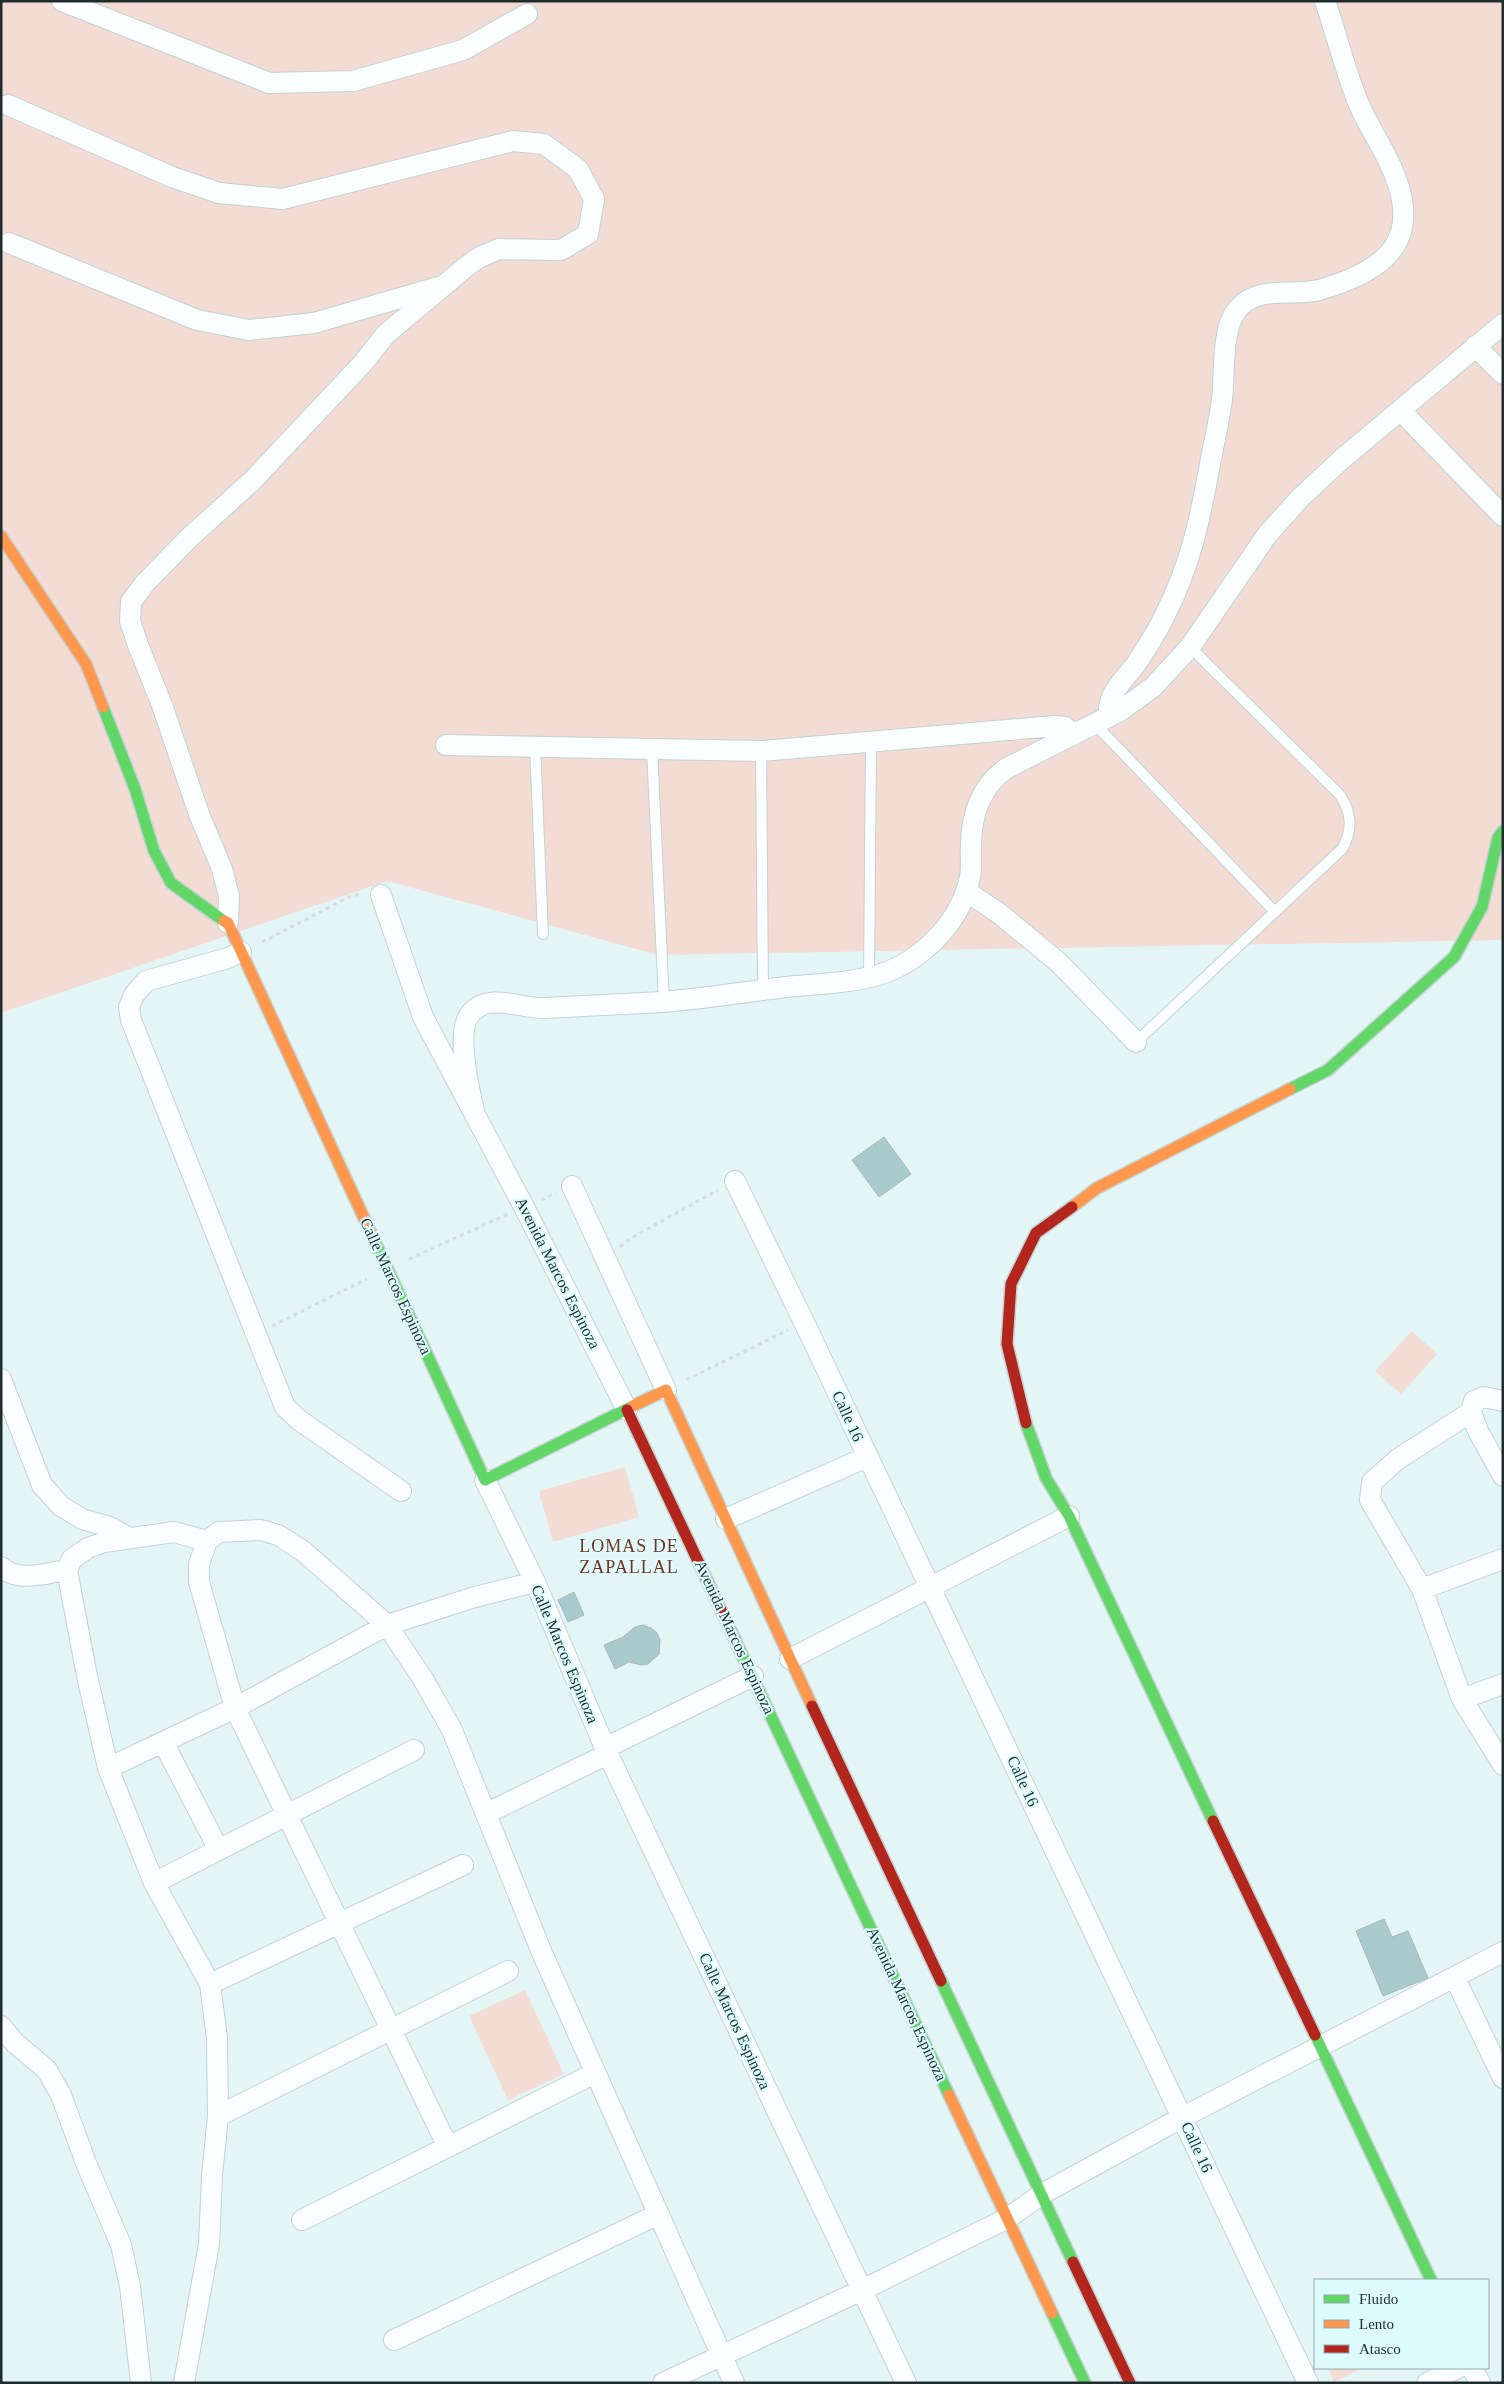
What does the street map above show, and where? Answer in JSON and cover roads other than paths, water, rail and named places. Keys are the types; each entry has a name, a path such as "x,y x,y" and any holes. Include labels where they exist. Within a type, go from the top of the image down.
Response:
{"street":[{"path":"62,1 269,83 353,81 463,50 527,14"},
{"path":"1102,721 1114,692 1150,642 1168,610 1188,562 1197,534 1222,400 1230,320 1238,308 1253,298 1270,292 1317,290 1370,270 1390,252 1404,223 1403,206 1394,174 1356,98 1325,1"},
{"path":"8,105 172,176 219,193 283,199 513,141 544,144 578,170 594,199 588,234 561,250 499,249 480,257 386,334 363,363 252,481 189,538 145,583 131,602 130,621 135,637 162,705 199,814 222,869 229,896 228,923"},
{"path":"9,243 197,320 249,330 314,323 445,285"},
{"path":"474,1111 467,1073 464,1031 469,1014 478,1006 492,1001 530,1008 664,1002 868,977 894,968 926,948 951,920 966,891 970,876 970,845 976,811 984,790 990,781 1006,768 1102,721 1153,687 1190,647 1267,535 1283,517 1334,465 1503,324"},
{"path":"1475,346 1503,374"},
{"path":"1400,410 1503,516"},
{"path":"1,536 86,664 135,789 154,851 171,883 228,923"},
{"path":"446,744 761,751 1055,726 1065,727 1074,735"},
{"path":"1431,2279 1069,1516 1046,1478 1024,1417 1007,1344 1011,1284 1036,1233 1097,1188 1328,1070 1454,957 1482,907 1498,838 1503,830"},
{"path":"966,891 1000,914 1058,962 1136,1042"},
{"name":"Avenida Marcos Espinoza","path":"381,895 423,1017 524,1207 627,1410 1084,2383"},
{"name":"Calle Marcos Espinoza","path":"228,923 485,1480 535,1582 607,1751 906,2383"},
{"path":"242,952 228,958 146,981 134,995 129,1006 131,1020 285,1407 299,1420 401,1491"},
{"name":"Calle 16","path":"734,1181 804,1322 1308,2383"},
{"path":"572,1186 790,1659 1130,2383"},
{"path":"1,1378 42,1485 61,1506 82,1518 110,1527 129,1538"},
{"path":"485,1480 666,1390"},
{"path":"1503,1401 1484,1396 1474,1401 1471,1412 1478,1431 1503,1476"},
{"path":"1471,1412 1398,1459 1372,1482 1370,1500 1422,1589 1462,1699 1503,1765"},
{"path":"726,1519 867,1457"},
{"path":"790,1659 1069,1516"},
{"path":"448,2147 235,1708 199,1582 198,1564 207,1541 219,1532 261,1530 278,1535 302,1551 387,1625 423,1679 452,1730 487,1813 542,1954 734,2383"},
{"path":"184,2383 209,2244 212,2176 218,2116 217,2038 210,1984 154,1884 108,1768 87,1676 67,1570 72,1559 88,1548 129,1538 174,1532 207,1541"},
{"path":"1422,1589 1503,1558"},
{"path":"1,1566 7,1572 24,1577 67,1570"},
{"path":"108,1768 235,1708 387,1625 475,1597 535,1582"},
{"path":"487,1813 753,1676"},
{"path":"1462,1699 1503,1684"},
{"path":"163,1742 218,1850"},
{"path":"154,1884 414,1750"},
{"path":"210,1984 463,1865"},
{"path":"663,2383 722,2357 1008,2218 1042,2194 1183,2117 1503,1952"},
{"path":"218,2116 508,1971"},
{"path":"1454,1978 1503,2078"},
{"path":"1,2026 16,2043 47,2070 61,2095 86,2163 121,2245 130,2286 141,2383"},
{"path":"302,2220 595,2073"},
{"path":"394,2340 659,2214"},
{"path":"1427,2383 1456,2369"},
{"path":"1473,2369 1480,2383"}],"lane":[{"path":"1136,1042 1342,849 1349,834 1350,814 1340,795 1190,647"},
{"path":"1102,721 1276,912"},
{"path":"868,977 871,742"},
{"path":"535,746 543,934"},
{"path":"652,749 664,1002"},
{"path":"761,751 763,990"}],"district":[{"name":"LOMAS DE ZAPALLAL","path":"629,1556"}]}
